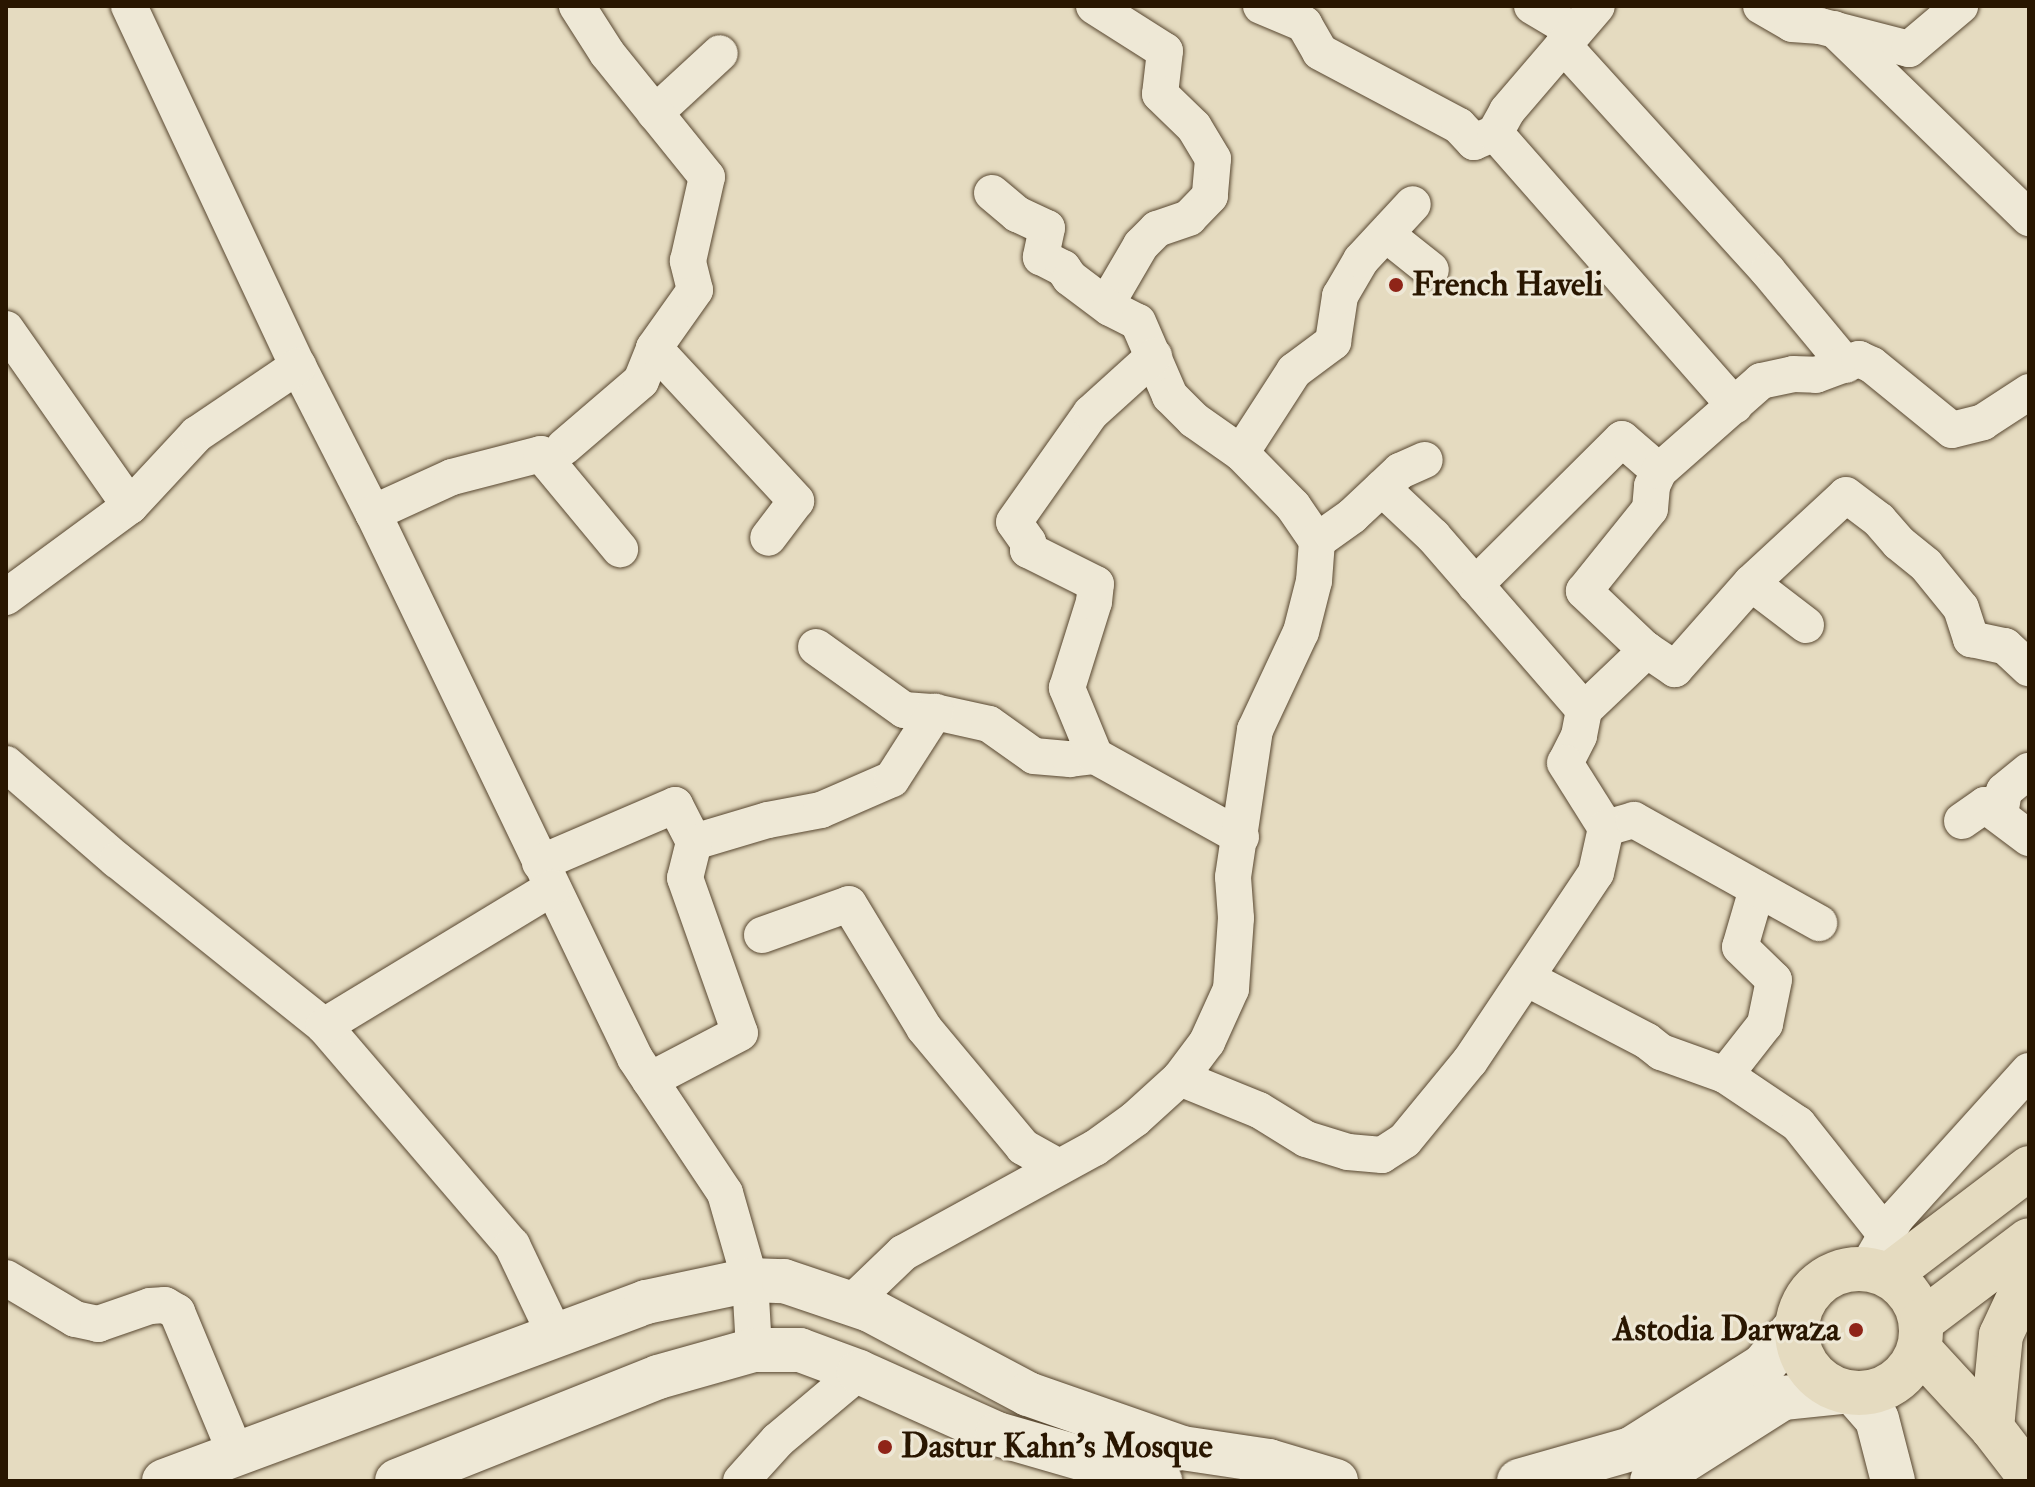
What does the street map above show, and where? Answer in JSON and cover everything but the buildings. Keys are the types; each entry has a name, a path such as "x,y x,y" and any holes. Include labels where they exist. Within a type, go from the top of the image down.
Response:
{"main road":[{"path":"1519,1481 1631,1449 1763,1366 1796,1327 1809,1293 1825,1278 1881,1259 2029,1168"},
{"path":"1652,1481 1783,1398 1888,1387 1906,1374 1921,1336 2029,1240"},
{"path":"1881,1259 1912,1296 1921,1336 2029,1476"},
{"path":"1992,1428 2001,1335 2029,1275"},
{"path":"164,1481 646,1302 750,1280 784,1281 870,1310 1028,1394 1182,1448 1269,1461 1336,1481"},
{"path":"1796,1327 1800,1352 1810,1371 1821,1382 1848,1393 1877,1419 1893,1481"},
{"path":"397,1481 658,1377 754,1350 800,1350 859,1372 997,1434 1160,1481"}],"street":[{"path":"129,6 298,366 373,513 635,1058 725,1193 750,1280 754,1350"},
{"path":"564,447 641,381 654,348 695,290 688,261 707,177 607,53 577,6"},
{"path":"1094,6 1165,51 1160,94 1194,127 1213,159 1210,196 1189,218 1157,229 1141,245 1106,305"},
{"path":"1261,6 1310,15 1320,52 1459,126 1474,142 1495,133 1507,111 1578,28"},
{"path":"1532,6 1578,28 1768,271 1846,365"},
{"path":"1761,6 1792,24 1834,29 1909,49 1960,6"},
{"path":"1834,29 2029,218"},
{"path":"655,113 720,53"},
{"path":"1495,133 1735,406"},
{"path":"850,1304 903,1253 1059,1167 1135,1119 1180,1078 1207,1042 1231,989 1236,918 1233,877 1255,730 1301,632 1314,581 1317,541 1293,506 1241,453 1194,420 1170,396 1138,322 1106,305 1063,268 1041,257 1047,228 1017,214 992,193"},
{"path":"1241,453 1294,371 1333,342 1340,296 1361,260 1413,204"},
{"path":"1387,235 1431,270"},
{"path":"6,329 130,506"},
{"path":"654,348 796,501 768,538"},
{"path":"1095,756 1067,688 1094,602 1096,584 1028,550 1028,542 1014,522 1091,413 1154,356"},
{"path":"2029,392 1983,422 1952,430 1872,365 1859,359 1816,375 1793,374 1761,381 1659,471 1652,486 1650,509 1584,591 1647,650 1675,669 1841,485 1926,565 1961,608 1971,639 2005,646 2029,668"},
{"path":"6,597 130,506 197,434 298,366"},
{"path":"1475,585 1622,439 1659,471"},
{"path":"373,513 452,477 541,454 620,549"},
{"path":"1317,541 1400,471 1425,460"},
{"path":"1382,488 1433,536 1584,710"},
{"path":"1751,583 1806,625"},
{"path":"816,647 904,710 935,712 989,724 1034,756 1070,759 1095,756 1241,837"},
{"path":"1180,1078 1259,1110 1306,1139 1348,1152 1382,1155 1405,1140 1443,1095 1596,873 1606,828 1565,763 1579,736 1584,710 1647,650"},
{"path":"694,842 768,820 821,810 892,779 935,712"},
{"path":"6,764 117,860 324,1026 512,1245 555,1335"},
{"path":"2000,814 2004,791 2029,771"},
{"path":"324,1026 546,875 675,805 694,842 685,878 740,1033 650,1080"},
{"path":"1962,821 1985,805 2029,838"},
{"path":"1606,828 1634,820 1819,923"},
{"path":"1725,1075 1765,1024 1774,980 1740,947 1757,889"},
{"path":"762,935 849,904 924,1028 1023,1147 1059,1167"},
{"path":"1526,978 1647,1041 1661,1052 1725,1075 1798,1124 1881,1259"},
{"path":"1881,1259 1896,1218 2029,1071"},
{"path":"6,1278 75,1319 98,1324 150,1306 165,1305 177,1312 236,1454"},
{"path":"741,1481 778,1440 859,1372"}],"place":[{"name":"French Haveli","path":"1396,285"},
{"name":"Astodia Darwaza","path":"1856,1330"},
{"name":"Dastur Kahn's Mosque","path":"885,1447"}]}
